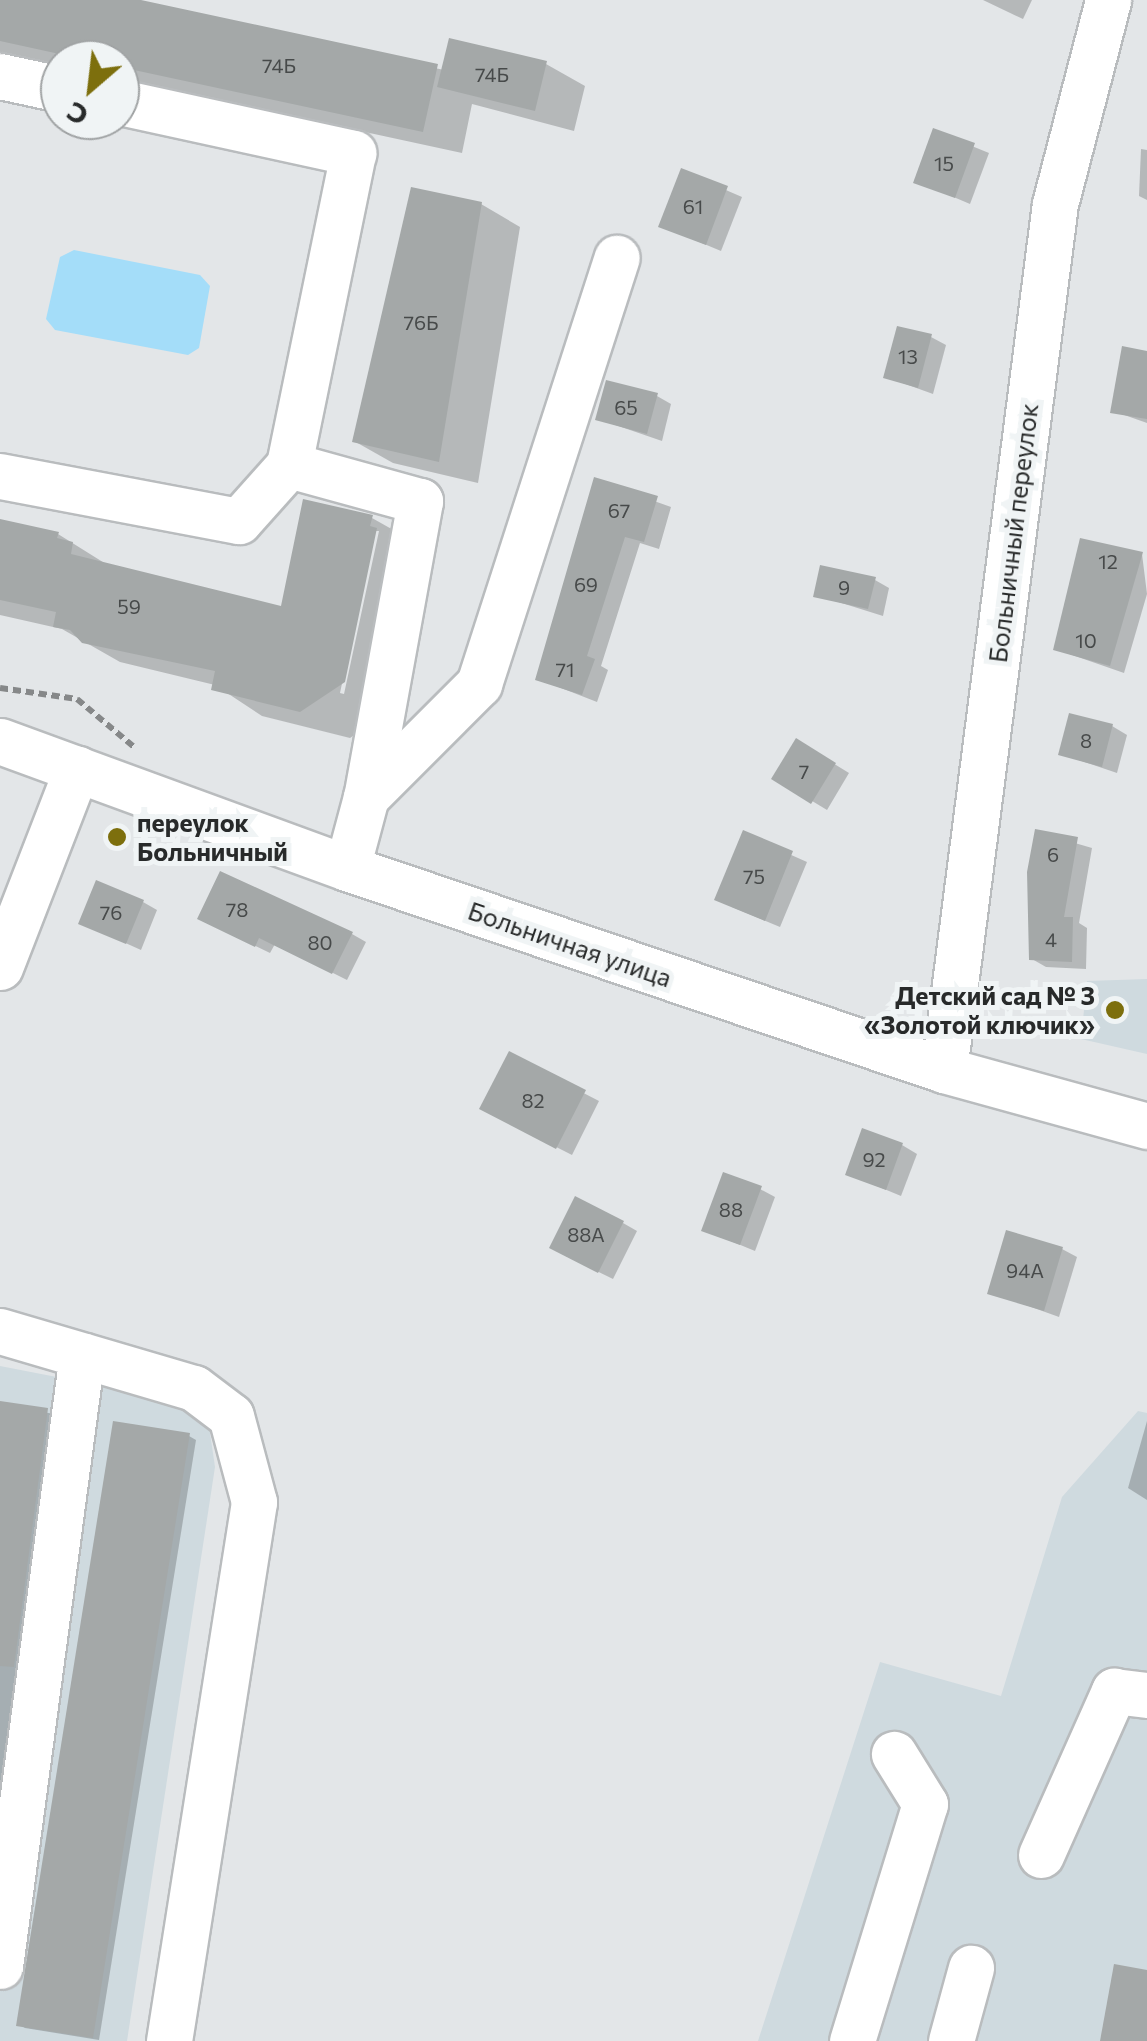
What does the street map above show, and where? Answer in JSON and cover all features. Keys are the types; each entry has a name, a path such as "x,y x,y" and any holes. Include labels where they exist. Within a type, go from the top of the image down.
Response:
{"street":[{"name":"Больничный переулок","path":"944,1070 1055,204 1108,0"},
{"path":"0,76 40,85"},
{"path":"0,476 238,520 288,465 353,153 140,106"},
{"path":"366,797 479,684 616,258"},
{"path":"288,465 420,502 366,797 346,868"},
{"name":"Больничная улица","path":"0,741 346,868 944,1070 1147,1126"},
{"path":"0,967 77,768"},
{"path":"0,1331 194,1388 231,1416 254,1502 168,2041"},
{"path":"0,1966 82,1355"},
{"path":"1042,1855 1114,1691 1147,1695"},
{"path":"852,2041 925,1804 894,1754"},
{"path":"951,2041 971,1968"}],"shaded area":[{"path":"74,250 200,275 210,286 199,348 188,355 55,330 46,319 60,257"},
{"name":"Детский сад № 3 «Золотой ключик»","path":"1147,979 1147,1054 1081,1039 1087,981"},
{"path":"0,1366 180,1401 209,1426 215,1467 127,2041 0,2041"},
{"path":"1138,1411 1147,1413 1147,2041 758,2041 880,1662 1001,1696 1062,1497"}],"building":[{"path":"0,0 141,0 438,64 423,132 140,71 140,40 40,40 40,50 0,41"},
{"path":"449,38 547,61 535,111 437,87"},
{"path":"933,128 975,143 955,198 913,183"},
{"path":"681,168 728,186 706,245 658,227"},
{"path":"411,187 482,202 439,462 352,442"},
{"path":"897,326 932,334 918,388 883,378"},
{"path":"1122,346 1147,351 1147,419 1110,413"},
{"path":"606,380 658,393 647,434 595,420"},
{"path":"594,477 658,496 644,542 625,537 587,656 595,659 582,695 535,680"},
{"path":"303,499 373,515 370,526 377,528 345,682 300,712 211,690 215,671 82,643 70,630 53,627 56,612 0,600 0,519 59,532 57,538 73,542 71,554 281,606"},
{"path":"1080,538 1143,552 1110,666 1053,650"},
{"path":"820,565 876,577 868,609 813,597"},
{"path":"1069,713 1113,724 1102,767 1058,755"},
{"path":"796,738 836,763 811,804 771,779"},
{"path":"1035,829 1078,837 1064,917 1073,917 1072,962 1029,960 1027,872"},
{"path":"743,830 793,851 765,921 714,900"},
{"path":"220,871 353,932 332,974 259,938 255,947 197,919"},
{"path":"96,880 144,900 126,944 78,924"},
{"path":"509,1051 586,1090 556,1149 479,1109"},
{"path":"862,1128 903,1143 886,1190 845,1175"},
{"path":"723,1172 762,1186 740,1245 701,1231"},
{"path":"575,1196 624,1221 598,1273 549,1248"},
{"path":"1006,1230 1063,1247 1044,1311 987,1294"},
{"path":"0,1401 48,1408 14,1667 0,1666"},
{"path":"113,1421 190,1433 93,2038 16,2026"},
{"path":"1114,1964 1147,1970 1147,2041 1100,2041"}],"place":[{"name":"переулок Больничный","path":"117,837"},
{"name":"Детский сад № 3 «Золотой ключик»","path":"1115,1010"}]}
